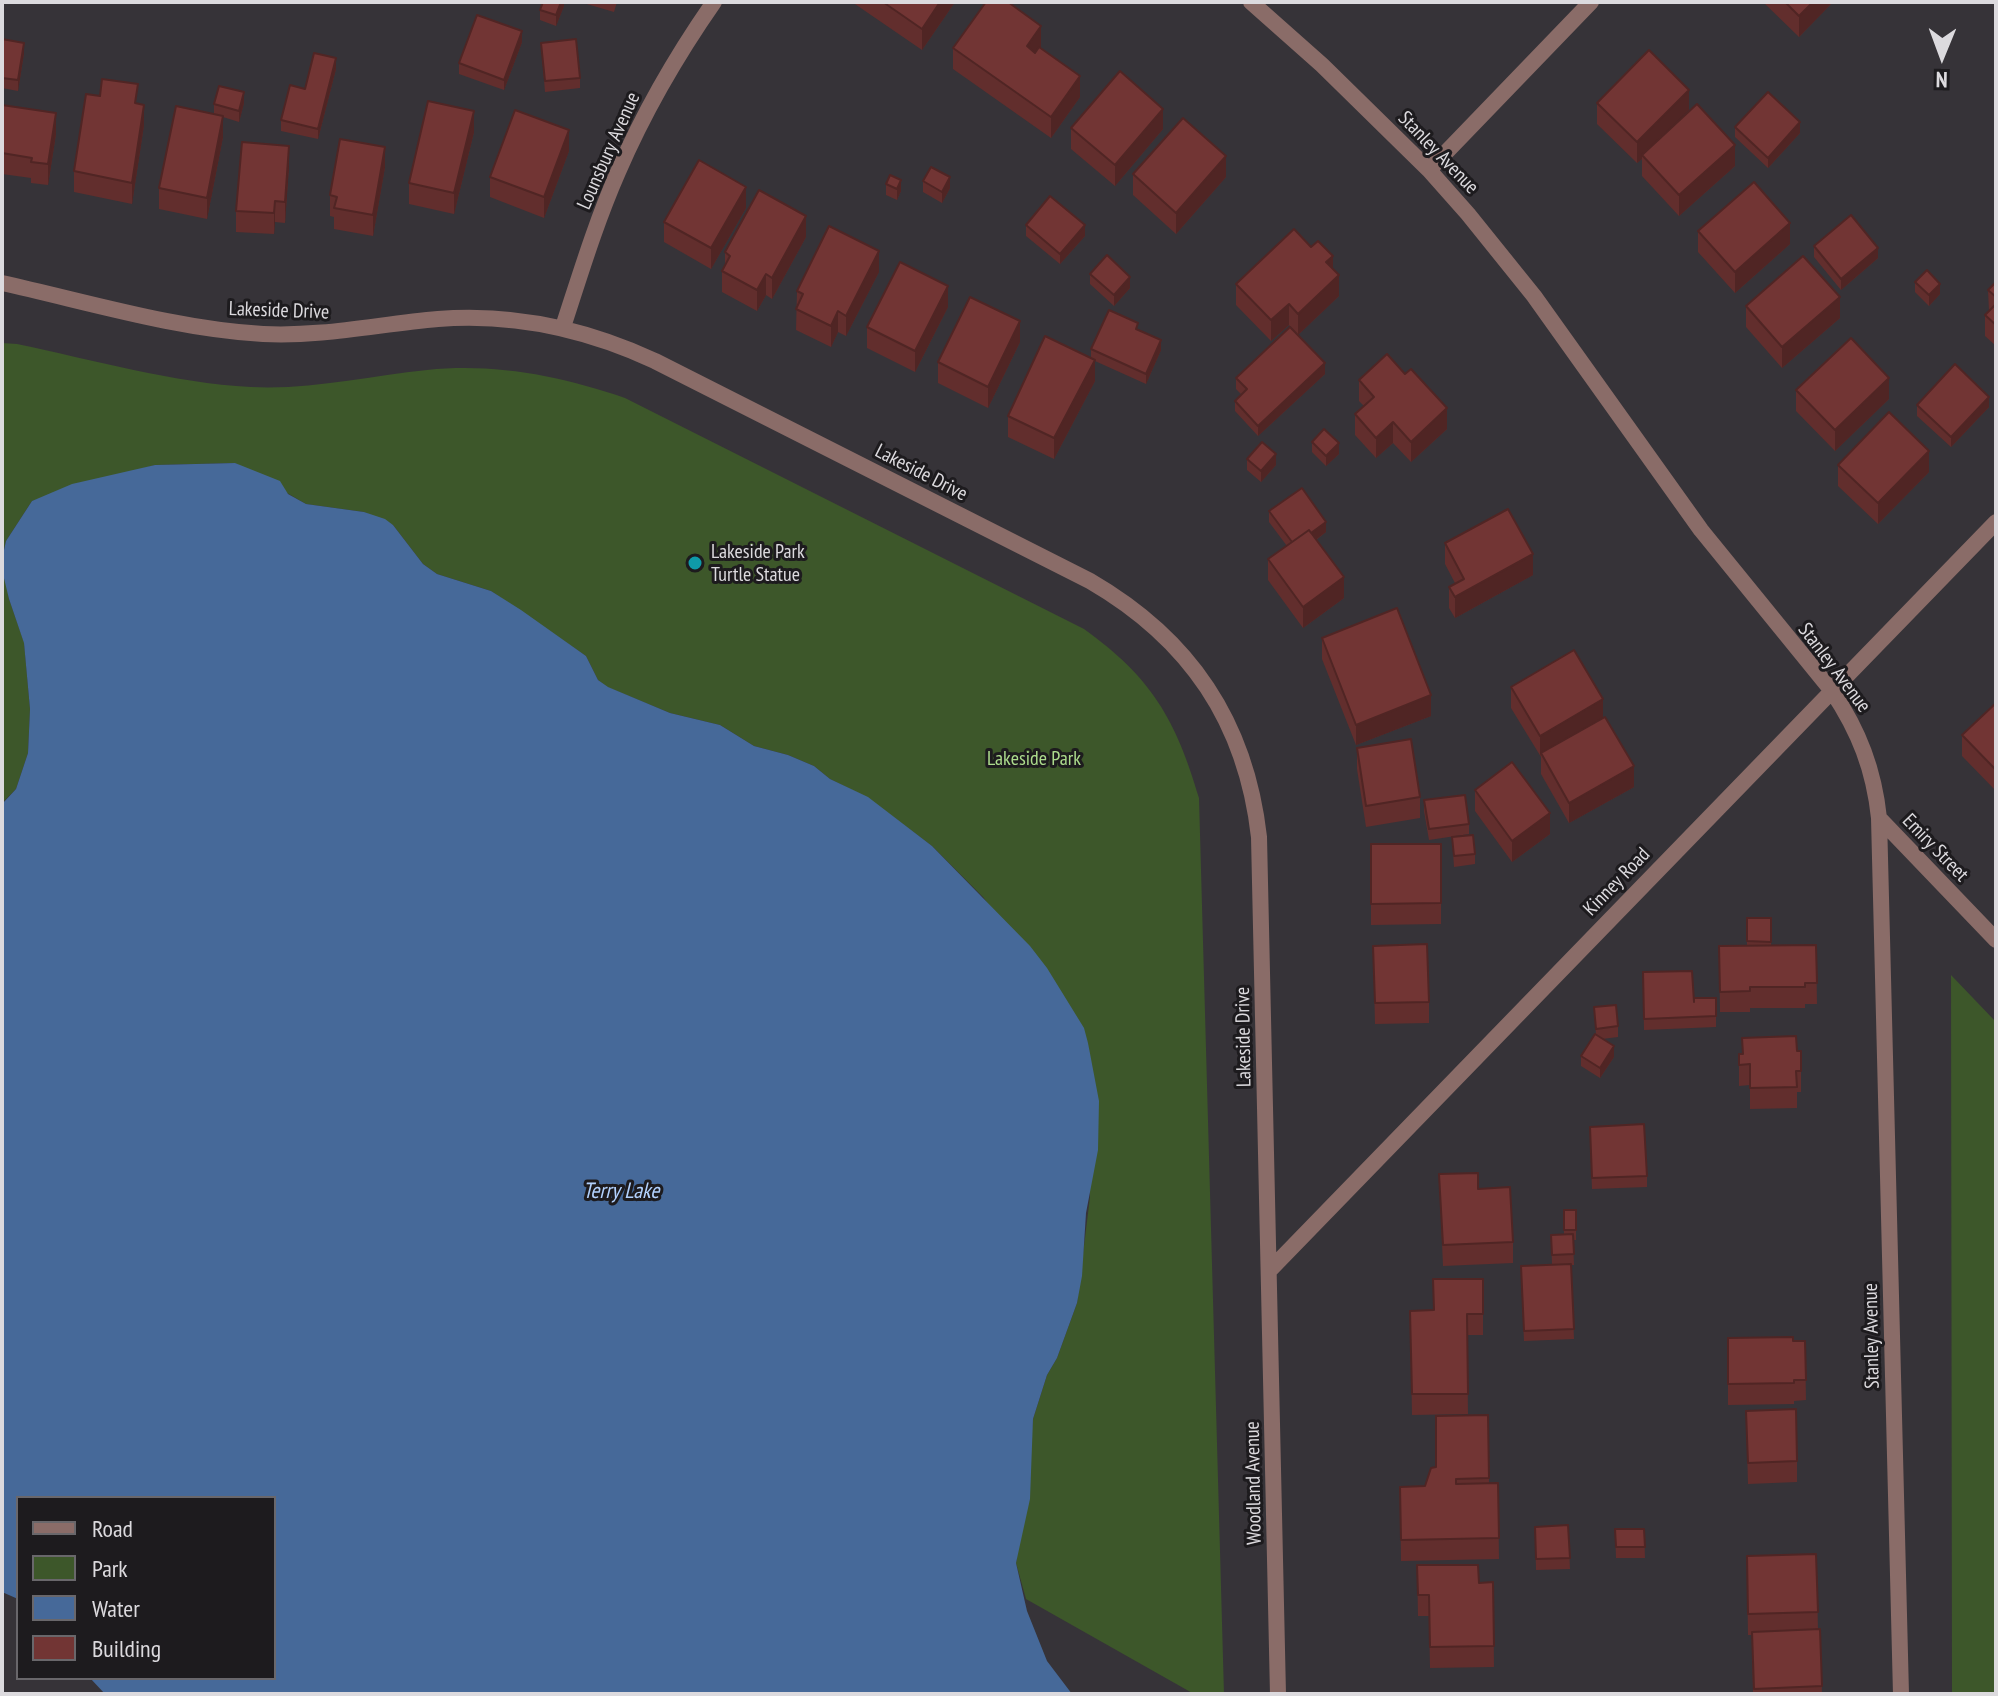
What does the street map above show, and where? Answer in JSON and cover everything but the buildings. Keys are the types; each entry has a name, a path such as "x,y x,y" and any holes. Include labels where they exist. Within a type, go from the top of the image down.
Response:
{"street":[{"name":"Lounsbury Avenue","path":"563,327 605,203 631,143 681,52 714,2"},
{"name":"Stanley Avenue","path":"1251,2 1322,65 1429,170 1502,254 1668,487 1832,691 1866,754 1879,818 1901,1694"},
{"path":"1429,170 1591,2"},
{"name":"Lakeside Drive","path":"2,283 197,326 264,334 326,333 469,317 503,318 594,335 655,361 1090,581 1145,617 1197,671 1213,696 1237,742 1256,813 1260,863 1269,1271"},
{"name":"Kinney Road","path":"1269,1271 1996,522"},
{"name":"Emiry Street","path":"1879,818 1996,940"},
{"name":"Woodland Avenue","path":"1269,1271 1278,1694"}],"green space":[{"name":"Lakeside Park","path":"2,343 222,385 296,386 427,370 478,368 528,373 601,390 625,398 1084,629 1144,683 1181,745 1199,798 1224,1694 1194,1694 1026,1599 1016,1563 1033,1419 1047,1375 1057,1358 1077,1303 1090,1197 1088,1043 983,897 932,846 868,798 830,779 814,766 754,746 720,725 670,713 607,687 598,680 586,656 491,591 437,574 423,564 393,525 364,512 306,504 235,463 155,465 32,501 6,541 4,550 9,599 24,642 30,709 28,753 16,789 2,803"},
{"path":"1951,975 1996,1022 1996,1694 1952,1694"}],"water":[{"name":"Terry Lake","path":"235,463 280,481 288,494 306,504 364,512 385,519 423,564 437,574 491,591 521,610 586,656 598,680 608,687 670,713 720,725 754,746 814,766 830,779 868,797 932,846 1030,946 1047,968 1084,1028 1099,1101 1098,1150 1086,1213 1077,1303 1057,1358 1047,1375 1033,1419 1030,1499 1016,1563 1027,1611 1047,1661 1072,1694 105,1694 92,1680 276,1680 276,1496 16,1496 16,1598 2,1592 2,804 16,789 28,753 30,709 24,643 3,574 4,550 6,541 32,501 72,484 155,465"}],"place":[{"name":"Lakeside Park Turtle Statue","path":"695,563"}]}
